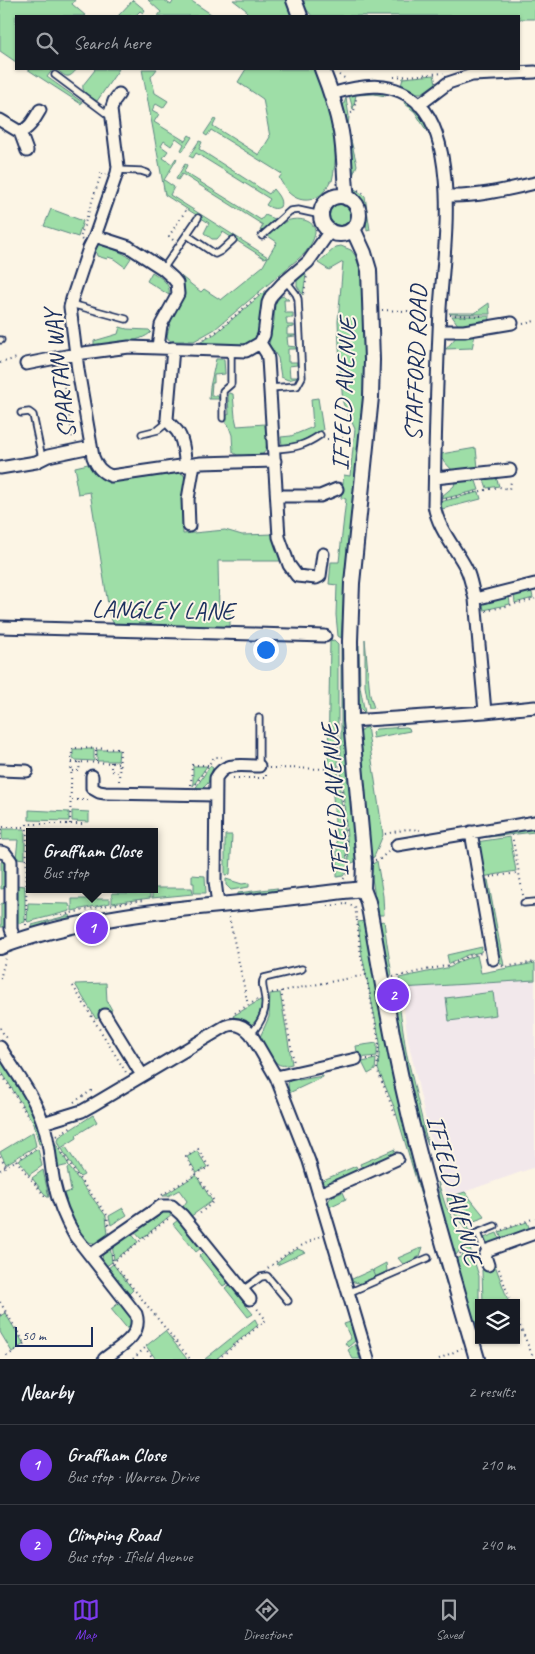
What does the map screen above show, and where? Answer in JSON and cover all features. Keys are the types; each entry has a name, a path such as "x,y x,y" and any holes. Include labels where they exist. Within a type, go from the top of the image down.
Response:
{"street":[{"path":"294,0 300,15"},
{"path":"322,70 342,133 347,198"},
{"path":"420,105 448,83 466,76 485,73 535,72"},
{"name":"STAFFORD ROAD","path":"331,94 363,86 379,86 400,92 420,105 430,121 440,147 446,196 434,504 440,525 466,569 475,599 485,712"},
{"name":"SPARTAN WAY","path":"120,94 112,106 117,171 95,236 89,248 71,304 70,314 93,457 99,470 111,476 190,465 275,461"},
{"path":"20,132 29,126 40,110"},
{"path":"0,120 20,132 27,151"},
{"path":"26,364 76,354 129,348 246,351 260,343 264,335 268,303 271,296 286,280 308,262 323,233 325,227 321,215 336,183 343,154"},
{"path":"446,196 483,195 535,183"},
{"path":"323,233 342,234 353,229 356,224 358,212 352,201 341,196 329,199"},
{"name":"IFIELD AVENUE","path":"353,229 364,253 369,270 372,360 371,397 352,583 350,641 352,721 364,863 363,890 368,902 392,1036 405,1096 423,1169 477,1359"},
{"path":"95,236 129,247 163,269 173,278 178,288 175,299 161,325 158,348"},
{"path":"440,330 464,331 512,323"},
{"path":"260,343 268,358 279,537 289,565 294,573 300,577 316,578 320,576 323,554"},
{"path":"178,348 166,414 168,422 180,438 190,465 189,526"},
{"path":"0,468 36,462 48,456 91,447"},
{"path":"435,478 510,470"},
{"path":"277,496 320,496 337,489"},
{"path":"475,599 535,584"},
{"name":"LANGLEY LANE","path":"0,627 326,636"},
{"path":"352,721 535,707"},
{"path":"218,905 215,881 216,778 223,769 234,765 262,767"},
{"path":"0,770 27,771"},
{"path":"92,776 92,788 99,792 215,795"},
{"path":"397,845 535,822"},
{"path":"470,832 493,959"},
{"path":"0,852 10,857 11,861 11,919 16,941"},
{"path":"3,952 16,941 98,920 363,890"},
{"path":"105,1015 136,1079"},
{"path":"38,1123 82,1111 220,1029 232,1024 246,1028 276,1077 299,1132 368,1359"},
{"path":"0,1046 34,1103 38,1123 48,1146 54,1184 61,1210 67,1223 136,1314 138,1320 138,1326 133,1336 104,1359"},
{"path":"276,1077 356,1059"},
{"path":"319,1193 397,1159"},
{"path":"90,1255 161,1206 172,1206 246,1295"},
{"path":"492,1264 485,1256 488,1250 535,1233"}],"lane":[{"path":"54,75 112,117"},
{"path":"117,171 137,170 147,173"},
{"path":"262,236 290,211 298,210 321,215"},
{"path":"163,269 198,218"},
{"path":"187,235 215,254 218,254 233,240"},
{"path":"270,388 297,386 301,381 298,304 296,294 286,280"},
{"path":"71,304 126,318"},
{"path":"223,418 223,391 232,381 231,350"},
{"path":"21,413 29,412 34,415 42,458"},
{"path":"142,434 158,430 168,422"},
{"path":"274,449 299,447 320,435"},
{"path":"260,718 262,767"},
{"path":"524,903 535,902"},
{"path":"251,1034 264,1017 265,996 262,984 264,978 302,969"},
{"path":"488,1250 484,1248 475,1234 495,1226"},
{"path":"348,1294 428,1258"},
{"path":"246,1295 264,1276 269,1277 288,1301"}],"path":[{"path":"386,78 444,73"},
{"path":"339,75 352,83"},
{"path":"89,248 80,238 101,174 117,171"},
{"path":"169,246 173,239 169,236 186,210"},
{"path":"298,210 303,219 311,221 323,233"},
{"path":"298,304 303,300 308,274 301,269"},
{"path":"178,348 216,331 261,292"},
{"path":"450,315 492,316"},
{"path":"0,363 18,358 26,364"},
{"path":"59,358 75,450"},
{"path":"320,435 323,440 343,438"},
{"path":"434,504 499,486 509,489 514,472 510,470"},
{"path":"483,612 535,599"},
{"path":"326,906 346,904 343,878 349,871 340,769 340,739"},
{"path":"96,749 96,762"},
{"path":"72,762 120,763"},
{"path":"72,771 79,771 80,762"},
{"path":"111,762 111,771 119,772"},
{"path":"193,789 191,787 192,764 209,765"},
{"path":"232,778 266,778 262,767"},
{"path":"0,840 1,827 27,827 27,824 86,824"},
{"path":"512,836 524,903"},
{"path":"479,878 518,873"},
{"path":"26,893 26,924"},
{"path":"229,915 248,1005"},
{"path":"0,979 3,952"},
{"path":"383,979 450,965 468,956 485,952 504,967 535,962"},
{"path":"237,1024 230,1016 265,996 280,991 366,975"},
{"path":"74,986 136,1079"},
{"path":"280,991 295,1072"},
{"path":"0,1071 38,1123"},
{"path":"37,1140 39,1148"},
{"path":"56,1142 76,1174 108,1215 112,1263 190,1359"},
{"path":"198,1149 208,1167 196,1174 186,1157 198,1149"},
{"path":"0,1156 6,1166"},
{"path":"16,1160 52,1206"},
{"path":"103,1271 178,1211"},
{"path":"264,1276 269,1267 284,1255 330,1232"},
{"path":"492,1264 509,1299"},
{"path":"218,1359 266,1320 246,1295"},
{"path":"0,1302 25,1344 8,1358 3,1359"},
{"path":"0,1315 6,1312"},
{"path":"520,1328 534,1359"},
{"path":"439,1359 464,1347"},
{"path":"132,1359 145,1348 154,1359"}],"shaded area":[{"path":"535,980 535,1167 447,1198 427,1125 408,1040 401,988"}],"green space":[{"path":"0,0 75,0 72,4 85,15 15,15 15,61 0,51"},
{"path":"133,0 145,10 143,13 140,11 136,15 119,15"},
{"path":"148,0 164,0 171,5 174,0 190,0 212,15 159,15 161,12"},
{"path":"233,0 286,0 293,15 248,15 246,10"},
{"path":"305,0 535,0 535,19 520,19 520,15 311,15 302,4"},
{"path":"29,70 52,70 47,77 82,102 81,104"},
{"path":"57,70 76,70 69,76"},
{"path":"95,70 118,70 97,101 87,94 83,85"},
{"path":"142,70 156,70 151,77 155,93 168,101 163,108 156,104 152,110 159,114 154,122 185,141 189,135 192,137 183,151 181,150 184,144 176,138 171,146 164,141 161,146 168,151 163,158 172,164 177,159 164,180 174,187 170,195 268,257 264,258 223,232 217,239 212,239 204,233 209,223 165,195"},
{"path":"245,70 314,70 332,124 335,151 332,181 330,181 327,188 318,197 306,200 294,197 288,192 279,178 282,174 211,130 207,136 204,134 214,119 216,120 213,126 259,155 270,137 263,99 238,82"},
{"path":"434,75 436,83 422,93 416,93 401,86 403,78"},
{"path":"360,90 387,92 386,96 374,94 356,95 353,109 349,95"},
{"path":"346,98 349,116 348,128 357,165 350,183 342,109"},
{"path":"406,99 418,110 429,128 426,130 415,112 404,103"},
{"path":"199,141 202,142 199,149 269,194 273,189 280,200 280,207 273,208 266,205 270,199 196,153 193,158 189,156"},
{"path":"185,164 187,165 184,172 261,220 265,215 275,219 260,231 263,225 182,174 178,180 176,179"},
{"path":"349,185 365,196 370,230 367,231 364,205"},
{"path":"340,202 350,205 353,215 350,225 340,228 330,225 327,215 330,205"},
{"path":"51,209 83,221 78,237 44,226"},
{"path":"295,219 305,220 314,228 315,233 311,244 304,254 215,329 194,341 171,341 168,339 167,335 171,321 169,319 178,274 201,292 204,289 221,300 263,266 277,242 268,236 287,221"},
{"path":"100,244 131,258 125,267 114,259 97,256 95,249"},
{"path":"341,246 351,250 355,255 362,274 366,344 365,392 349,534 341,638 338,636 336,615 337,585 329,584 331,562 339,562 346,499 341,498 344,475 350,476 355,429 343,403 340,368 338,321 343,262 329,270 318,263 336,247"},
{"path":"152,272 167,284 169,295 147,281"},
{"path":"304,274 306,275 303,295 297,286 297,280"},
{"path":"275,283 268,293 260,328 254,340 242,346 194,346 215,334"},
{"path":"284,296 289,300 284,300 285,313 293,313 293,318 286,318 287,325 294,325 294,327 287,328 287,335 295,335 287,337 288,346 296,347 296,349 288,349 288,362 297,362 297,365 289,366 290,377 297,377 288,380 281,377 278,358 269,344 275,303 280,297"},
{"path":"489,303 490,314 449,313 475,313"},
{"path":"452,316 490,316 489,324 458,325"},
{"path":"120,327 149,330 151,332 133,341 94,346 94,341 118,334"},
{"path":"475,335 472,348 446,349 457,336"},
{"path":"216,359 224,359 225,374 214,375 211,396 218,396 219,399 209,399 210,387"},
{"path":"229,393 233,394 237,426 265,424 267,445 263,454 238,456 233,452 232,435 228,424 226,424 226,416 229,414"},
{"path":"318,398 323,430 300,442 282,445 281,437 291,436 313,427 311,399"},
{"path":"476,448 478,468 453,471 441,458 441,454"},
{"path":"88,464 99,477 115,482 183,474 186,479 182,500 183,534 225,530 242,535 274,534 281,561 218,561 219,610 227,609 230,611 230,626 225,628 114,624 110,617 90,492 78,494 75,478 77,477 75,467"},
{"path":"483,477 494,477 499,486 487,488"},
{"path":"475,478 479,490 442,499 442,496 454,486 455,482"},
{"path":"479,492 481,499 442,509 440,502"},
{"path":"529,590 533,598 515,603 514,594"},
{"path":"509,596 510,604 484,610 483,604"},
{"path":"365,639 370,695 374,708 369,708 365,686"},
{"path":"334,640 338,644 338,767 328,767 330,641"},
{"path":"341,644 343,644 357,861 352,863 349,861 341,768"},
{"path":"356,644 359,645 360,687 365,713 357,701"},
{"path":"367,726 383,835 374,857 369,859 357,739 362,730"},
{"path":"406,727 410,731 373,738 372,733 376,729"},
{"path":"73,749 94,749 94,761 73,759"},
{"path":"97,750 119,750 118,761 97,761"},
{"path":"193,766 207,766 193,786"},
{"path":"210,766 213,768 208,783 203,788 195,789"},
{"path":"331,770 338,770 348,870 343,876 337,877 337,848"},
{"path":"29,810 69,812 69,821 29,820"},
{"path":"72,811 89,812 89,822 72,821"},
{"path":"535,826 535,832 480,838 483,836"},
{"path":"2,829 25,829 25,859 16,858 18,840 2,840"},
{"path":"225,835 232,835 230,874 225,875"},
{"path":"510,837 516,871 482,877 476,842"},
{"path":"3,860 6,863 7,888 1,889 1,862"},
{"path":"377,861 384,915 378,915 370,866"},
{"path":"192,875 205,876 206,893 194,893"},
{"path":"226,879 242,884 249,883 249,887 231,890 226,885"},
{"path":"483,880 488,880 504,966 498,961"},
{"path":"16,885 25,886 25,922 17,924 16,922"},
{"path":"158,888 192,888 193,894 152,898 152,893 158,893"},
{"path":"277,888 277,891 250,893 247,897 238,897 238,893"},
{"path":"112,893 150,893 150,898 112,903"},
{"path":"72,899 110,899 110,903 72,911"},
{"path":"28,903 69,904 70,911 28,922"},
{"path":"1,904 7,905 6,927 1,927"},
{"path":"70,915 70,920 51,921 33,930 32,925"},
{"path":"364,921 398,1099 443,1259 440,1259 395,1109 378,1069 380,1042 362,955 358,922"},
{"path":"384,921 392,975 387,976 378,922"},
{"path":"482,947 481,952 467,955 449,964 447,955"},
{"path":"477,955 481,973 535,963 535,980 401,988 399,978 451,967 460,961"},
{"path":"106,983 107,1001 112,1010 96,1019 75,984"},
{"path":"493,992 496,1015 449,1021 446,998"},
{"path":"280,993 292,1064 284,1065 279,1065 273,1059 270,1060 260,1037 269,1017 270,994"},
{"path":"398,996 406,1051 428,1145 411,1101 391,997"},
{"path":"262,999 258,1016 251,1025 235,1019 233,1016"},
{"path":"377,1043 377,1056 358,1058 356,1046"},
{"path":"0,1059 15,1077 28,1098 44,1143 39,1144 34,1124 0,1069"},
{"path":"376,1059 375,1070 368,1074 362,1062"},
{"path":"323,1076 289,1093 288,1083 292,1079 296,1078 299,1080"},
{"path":"93,1115 97,1122 76,1135 77,1138 61,1148 58,1141 59,1137"},
{"path":"33,1132 36,1146 6,1164 0,1152"},
{"path":"53,1139 69,1165 56,1168 51,1140"},
{"path":"66,1147 84,1175 80,1177 78,1175 62,1149"},
{"path":"38,1149 42,1166 29,1175 19,1160"},
{"path":"395,1149 393,1155 363,1171 360,1164"},
{"path":"197,1151 207,1167 197,1173 187,1157"},
{"path":"356,1166 359,1173 326,1186 321,1181"},
{"path":"69,1167 106,1216 108,1234 107,1237 99,1242 93,1243 82,1237 69,1215 62,1194 71,1191 67,1168"},
{"path":"43,1170 49,1197 32,1178"},
{"path":"196,1175 212,1201 190,1217 182,1208 187,1201 179,1190 168,1196 163,1196"},
{"path":"438,1182 446,1207 467,1242 455,1256 442,1216"},
{"path":"343,1192 346,1199 329,1207 328,1202 331,1197"},
{"path":"465,1192 485,1217 466,1224 472,1239 448,1204 447,1198"},
{"path":"123,1208 127,1215 111,1225 109,1216"},
{"path":"159,1213 172,1214 141,1239 134,1231"},
{"path":"178,1220 201,1248 196,1252 173,1224"},
{"path":"527,1222 530,1230 502,1239 499,1232"},
{"path":"131,1233 138,1242 114,1260 112,1243"},
{"path":"497,1233 500,1240 487,1244 484,1238"},
{"path":"110,1245 112,1262 105,1267 103,1255"},
{"path":"469,1245 479,1276 479,1299 475,1299 475,1325 456,1259 461,1257"},
{"path":"423,1247 420,1256 405,1264 398,1258"},
{"path":"298,1249 305,1252 276,1264 288,1254"},
{"path":"203,1252 228,1283 223,1286 199,1256"},
{"path":"443,1262 470,1350 467,1351 440,1263"},
{"path":"386,1263 387,1271 376,1277 373,1270"},
{"path":"113,1264 133,1290 128,1295 107,1269"},
{"path":"495,1265 508,1299 483,1299 482,1270"},
{"path":"372,1270 375,1277 360,1284 350,1280"},
{"path":"229,1285 253,1314 248,1317 225,1288"},
{"path":"120,1302 133,1321 130,1332 111,1309"},
{"path":"5,1313 24,1344 12,1352 0,1332 0,1316"},
{"path":"255,1319 258,1325 216,1359 205,1359"},
{"path":"350,1322 355,1341 348,1347 345,1343 351,1339 344,1324"},
{"path":"165,1331 187,1359 156,1359 146,1346"},
{"path":"355,1344 360,1359 353,1359 348,1350"}],"place":[{"name":"Graffham Close","path":"92,928"},
{"name":"Climping Road","path":"393,995"}]}
